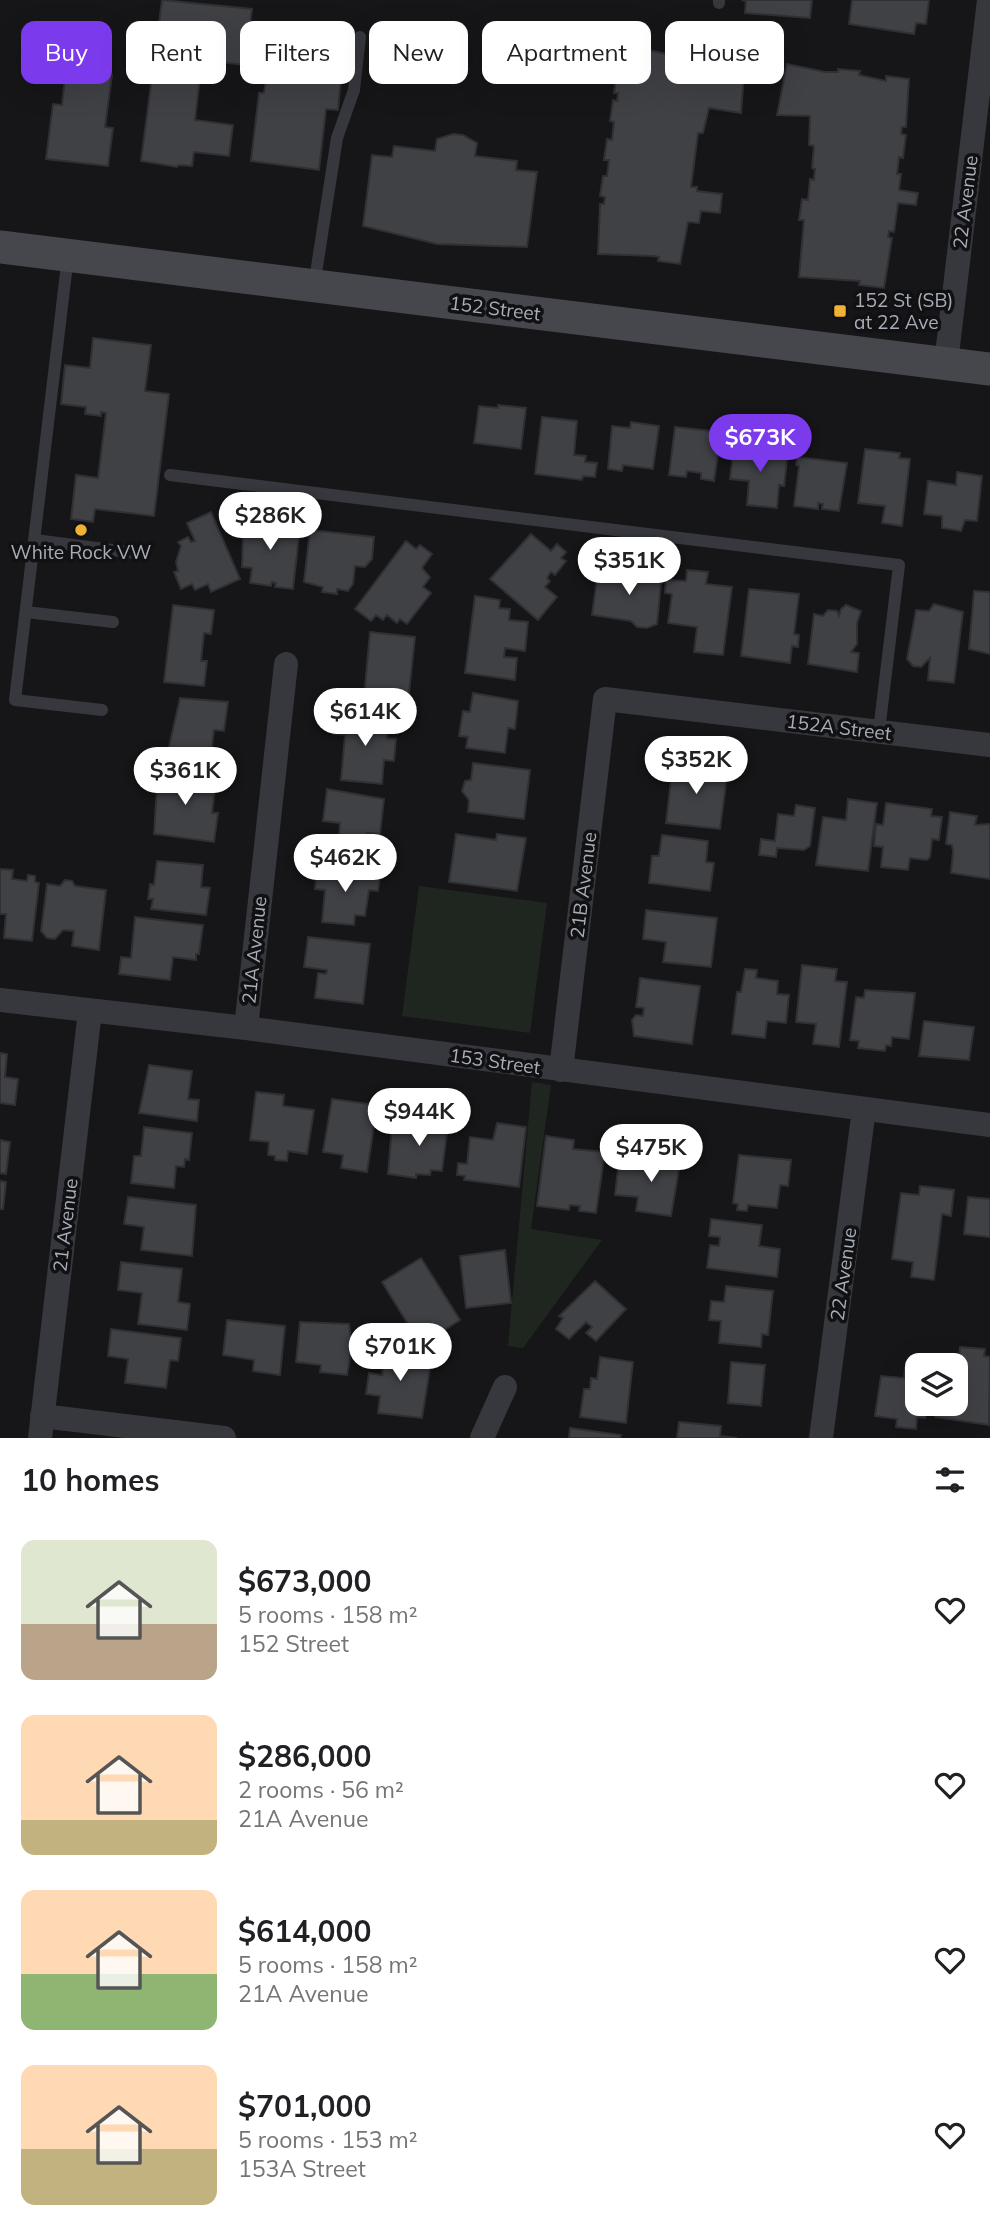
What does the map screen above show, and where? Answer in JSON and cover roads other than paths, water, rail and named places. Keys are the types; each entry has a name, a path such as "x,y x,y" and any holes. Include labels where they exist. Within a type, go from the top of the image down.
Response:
{"main road":[{"name":"152 Street","path":"0,247 990,369"}],"street":[{"name":"22 Avenue","path":"946,363 989,0"},
{"name":"21A Avenue","path":"246,1028 286,664"},
{"name":"152A Street","path":"605,699 990,745"},
{"name":"21B Avenue","path":"561,1070 605,699"},
{"name":"153 Street","path":"0,1000 246,1028 990,1125"},
{"name":"21 Avenue","path":"41,1427 90,1012"},
{"name":"22 Avenue","path":"821,1438 864,1109"},
{"path":"482,1438 505,1387"},
{"path":"41,1427 224,1438"}],"lane":[{"path":"314,286 337,138 354,90 360,37"},
{"path":"68,256 15,700 102,710"},
{"path":"170,475 899,565 879,731"},
{"path":"35,540 135,553"},
{"path":"26,612 113,622"}],"place":[{"name":"152 St (SB) at 22 Ave","path":"840,311"},
{"name":"White Rock VW","path":"81,530"}]}
